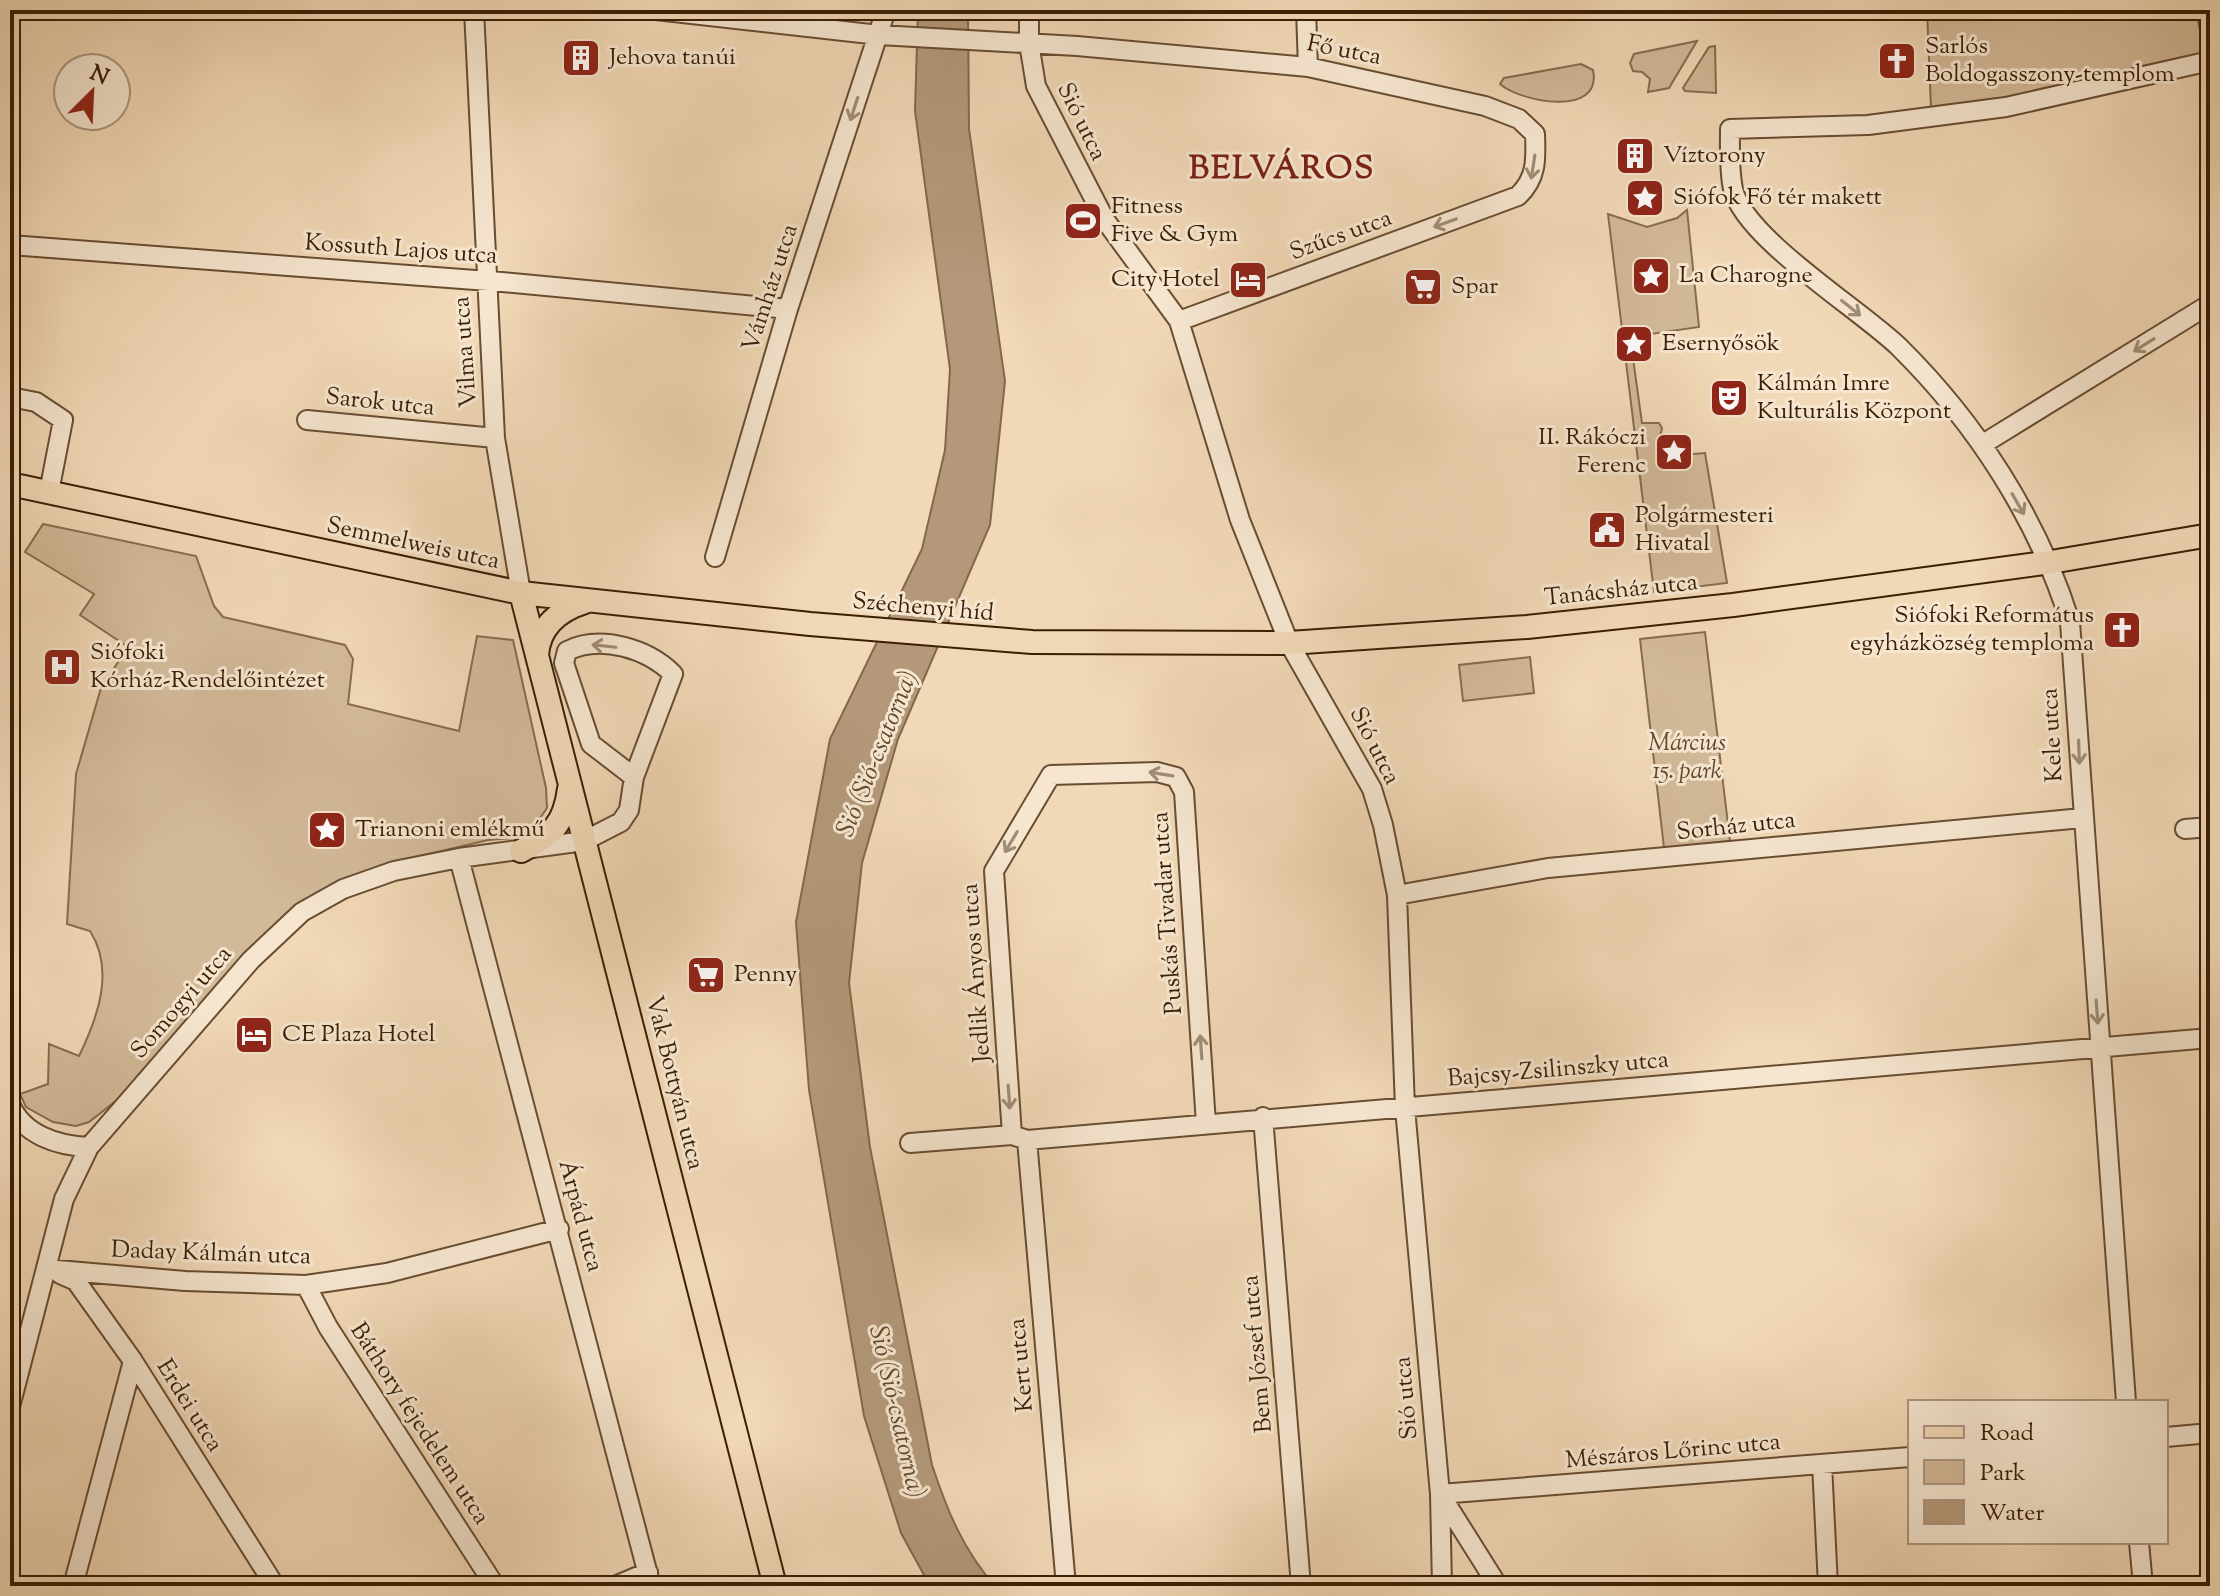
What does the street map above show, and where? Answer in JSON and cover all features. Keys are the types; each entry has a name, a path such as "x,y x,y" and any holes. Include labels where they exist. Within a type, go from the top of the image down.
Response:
{"main road":[{"name":"Semmelweis utca","path":"10,484 521,593 810,624"},
{"name":"Tanácsház utca","path":"1032,642 1289,643 1665,613 2051,562 2210,535"},
{"name":"Vak Bottyán utca","path":"521,593 775,1586"},
{"path":"537,660 540,637 554,617 588,601"},
{"name":"Széchenyi híd","path":"810,624 1032,642"},
{"path":"521,851 552,835 566,810 569,784"}],"street":[{"name":"Vilma utca","path":"474,10 495,438 521,593"},
{"path":"656,10 888,36"},
{"name":"Vámház utca","path":"715,557 788,309 888,36 886,10"},
{"name":"Sió utca","path":"1029,10 1029,43 1036,86 1080,175 1136,265 1179,321 1240,520 1289,643 1372,789 1397,895 1405,1108 1440,1494 1442,1586"},
{"path":"1306,10 1308,67"},
{"name":"Fő utca","path":"888,36 1029,43 1308,67 1485,106 1519,119 1535,134 1536,164 1530,185 1518,196"},
{"name":"Kele utca","path":"2126,1400 2070,622 2051,562 1983,444 1898,347 1791,258 1742,210 1734,190 1730,129 1868,125 2006,107 2210,61"},
{"name":"Szűcs utca","path":"1179,321 1518,196"},
{"name":"Kossuth Lajos utca","path":"10,245 485,281 788,309"},
{"path":"1983,444 2210,304"},
{"path":"10,397 36,402 63,420 49,492"},
{"name":"Sarok utca","path":"307,420 495,438"},
{"name":"Somogyi utca","path":"10,1407 64,1199 89,1147 251,960 302,912 343,889 394,871 459,858 584,841 621,822 629,810 634,777 673,674 641,650 581,644 567,651 564,663 591,744 634,777"},
{"name":"Puskás Tivadar utca","path":"1051,775 1157,772 1176,777 1184,792 1206,1124"},
{"name":"Jedlik Ányos utca","path":"1019,1137 994,871 1051,775"},
{"name":"Sorház utca","path":"1397,895 1408,890 1548,868 2082,818"},
{"path":"2185,829 2210,827"},
{"name":"Árpád utca","path":"459,858 650,1579"},
{"name":"Bajcsy-Zsilinszky utca","path":"910,1143 1405,1108 2210,1038"},
{"path":"10,1104 15,1116 31,1130 62,1146 89,1147"},
{"name":"Bem József utca","path":"1263,1117 1301,1586"},
{"name":"Kert utca","path":"1019,1137 1066,1586"},
{"name":"Daday Kálmán utca","path":"46,1269 185,1281 306,1285 387,1273 559,1229"},
{"name":"Erdei utca","path":"46,1269 76,1281 133,1361 275,1586"},
{"name":"Báthory fejedelem utca","path":"306,1285 328,1327 495,1586"},
{"path":"73,1586 133,1361"},
{"path":"2168,1437 2210,1433"},
{"name":"Mészáros Lőrinc utca","path":"1440,1494 1908,1457"},
{"path":"1822,1464 1828,1586"},
{"path":"1440,1494 1498,1586"},
{"path":"1441,1521 1466,1535"},
{"path":"2139,1544 2143,1586"},
{"path":"615,1586 650,1579"}],"green space":[{"path":"1927,10 2195,10 2206,53 2007,98 1931,108"},
{"path":"1697,41 1669,88 1648,92 1650,79 1642,72 1633,71 1630,63 1634,54"},
{"path":"1715,46 1716,93 1685,91 1683,88 1709,47"},
{"path":"1581,64 1593,70 1593,85 1586,95 1573,100 1541,100 1510,91 1500,84 1504,78"},
{"path":"1687,210 1699,327 1630,337 1642,423 1659,423 1662,428 1656,457 1705,453 1727,583 1654,592 1608,214 1647,227 1677,218"},
{"path":"43,524 196,556 214,606 223,617 345,645 353,659 348,704 459,731 477,636 513,640 546,788 547,808 532,830 513,838 488,840 391,863 285,914 122,1096 89,1122 76,1126 53,1122 26,1107 20,1094 48,1084 49,1044 79,1056 101,994 102,962 90,931 67,924 76,774 101,688 128,647 80,615 94,594 25,552"},
{"name":"Március 15. park","path":"1705,632 1730,841 1664,848 1640,639"},
{"path":"1530,657 1534,693 1463,701 1459,665"}],"water":[{"name":"Sió (Sió-csatorna)","path":"918,10 968,10 969,129 1005,381 990,525 898,739 862,863 849,983 870,1147 932,1465 957,1529 995,1586 930,1586 901,1533 864,1416 809,1090 796,922 830,739 922,549 945,450 950,369 915,111"}],"place":[{"name":"Jehova tanúi","path":"581,58"},
{"name":"Sarlós Boldogasszony-templom","path":"1897,61"},
{"name":"Víztorony","path":"1635,156"},
{"name":"Siófok Fő tér makett","path":"1645,198"},
{"name":"Fitness Five & Gym","path":"1083,221"},
{"name":"La Charogne","path":"1651,276"},
{"name":"City Hotel","path":"1248,280"},
{"name":"Spar","path":"1423,287"},
{"name":"Esernyősök","path":"1634,344"},
{"name":"Kálmán Imre Kulturális Központ","path":"1729,398"},
{"name":"II. Rákóczi Ferenc","path":"1674,452"},
{"name":"Polgármesteri Hivatal","path":"1607,530"},
{"name":"Siófoki Református egyházközség temploma","path":"2122,630"},
{"name":"Siófoki Kórház-Rendelőintézet","path":"62,667"},
{"name":"Trianoni emlékmű","path":"327,830"},
{"name":"Penny","path":"706,975"},
{"name":"CE Plaza Hotel","path":"254,1035"}],"district":[{"name":"BELVÁROS","path":"1282,170"}]}
